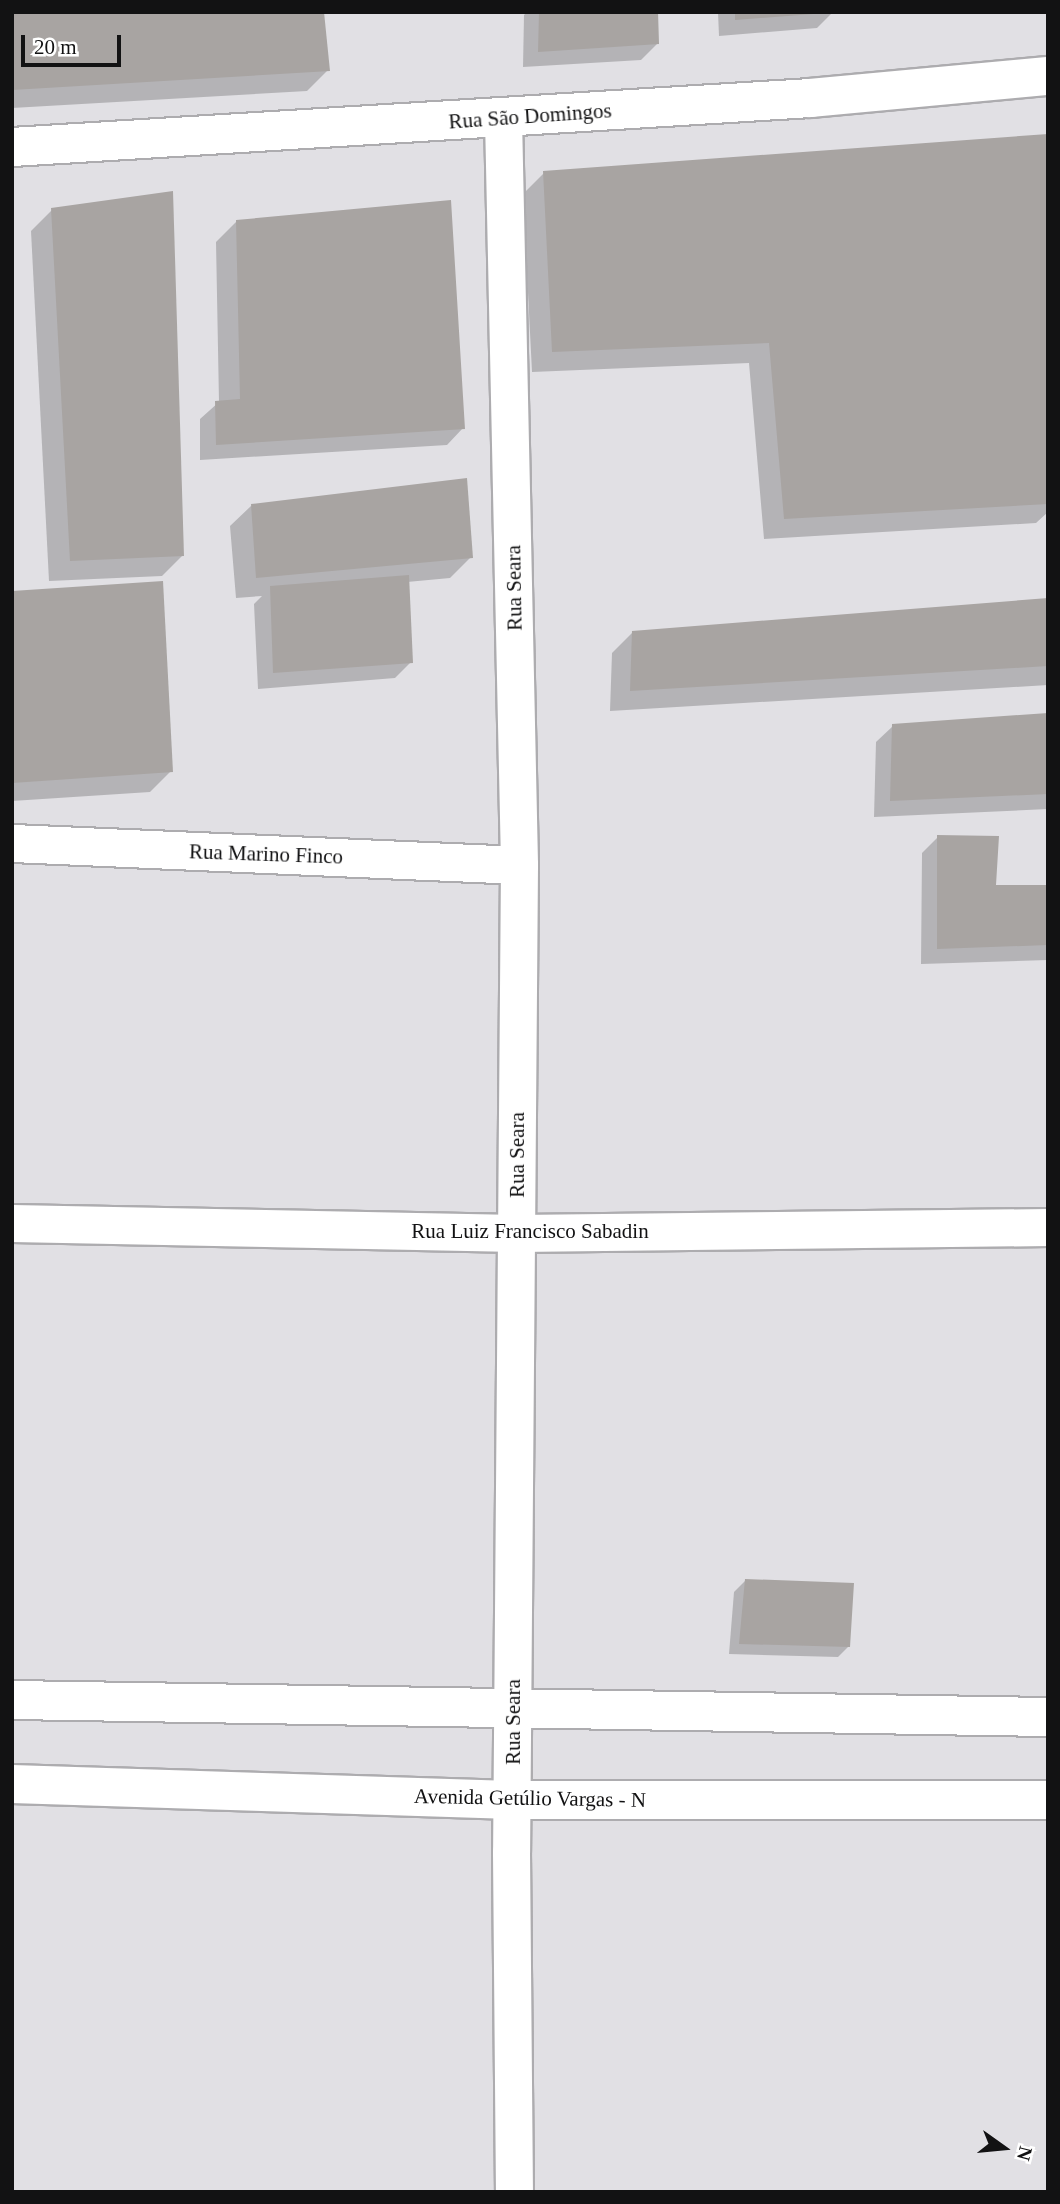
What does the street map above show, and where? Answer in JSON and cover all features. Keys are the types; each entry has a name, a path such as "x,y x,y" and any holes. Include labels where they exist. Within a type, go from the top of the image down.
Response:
{"street":[{"name":"Rua São Domingos","path":"12,147 810,98 1048,76"},
{"name":"Rua Seara","path":"503,118 519,865 512,1800 514,2192"},
{"name":"Rua Marino Finco","path":"12,843 519,865"},
{"name":"Rua Luiz Francisco Sabadin","path":"12,1223 517,1233 1048,1227"},
{"path":"12,1700 1048,1717"},
{"name":"Avenida Getúlio Vargas - N","path":"12,1784 512,1800 1048,1800"}],"building":[{"path":"12,12 324,12 330,71 12,90"},
{"path":"539,12 658,12 659,44 538,52"},
{"path":"735,12 813,12 813,14 735,20"},
{"path":"1048,134 1048,504 784,519 769,343 552,352 543,171"},
{"path":"173,191 184,556 70,561 51,208"},
{"path":"451,200 465,429 216,445 215,401 240,399 236,220"},
{"path":"467,478 473,558 256,578 251,504"},
{"path":"409,575 413,663 273,673 270,586"},
{"path":"163,581 173,772 12,783 12,591"},
{"path":"1048,598 1048,666 630,691 632,631"},
{"path":"1048,713 1048,794 890,801 892,724"},
{"path":"937,835 999,836 996,885 1048,885 1048,945 937,949"},
{"path":"745,1579 854,1583 850,1647 739,1644"}]}
